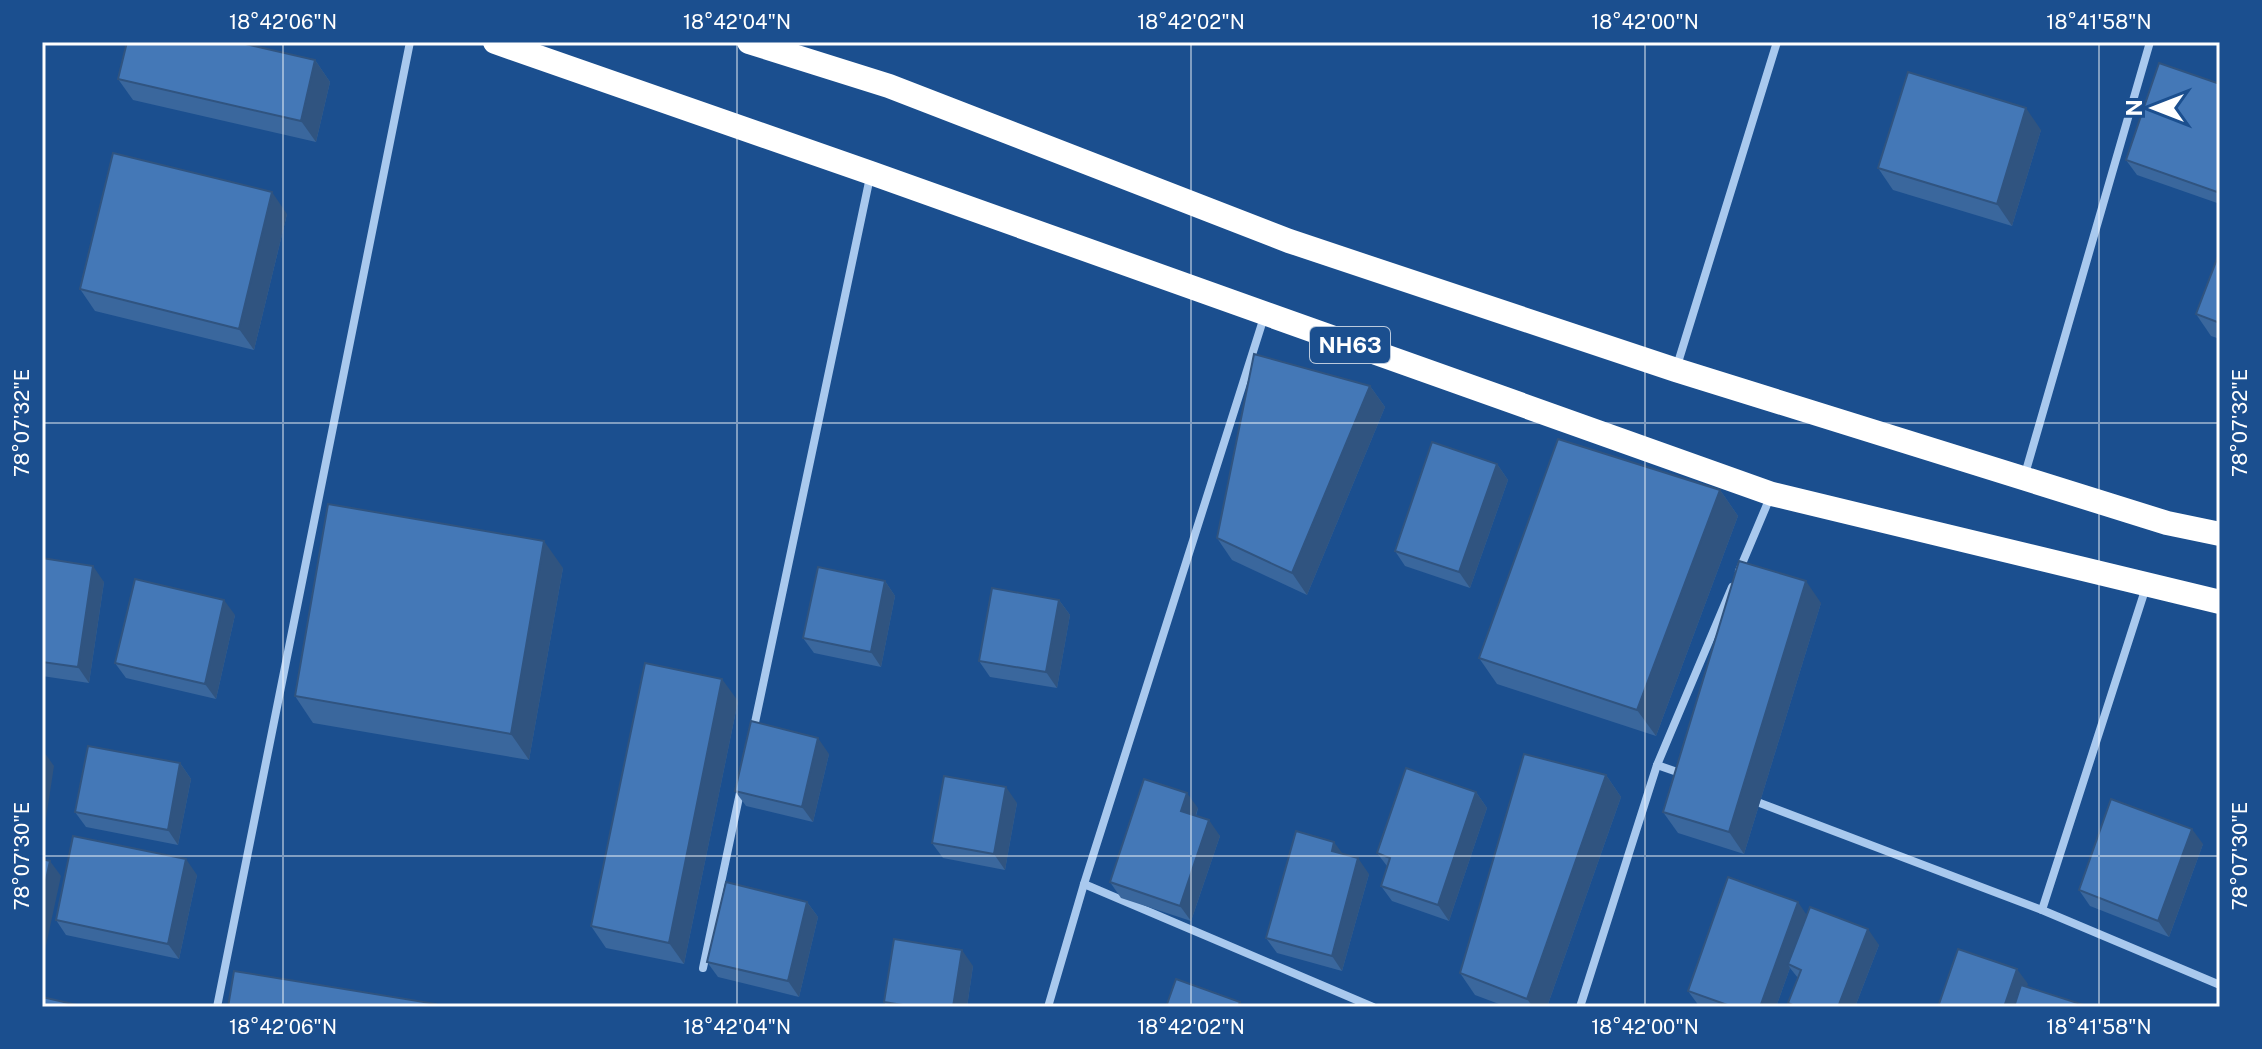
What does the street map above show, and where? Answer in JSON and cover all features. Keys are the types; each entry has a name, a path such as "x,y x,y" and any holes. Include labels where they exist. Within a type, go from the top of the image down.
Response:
{"highway":[{"name":"NH63","path":"495,42 1772,494 2220,602"},
{"path":"749,42 889,86 1289,241 1676,370 2167,523 2220,534"}],"street":[{"path":"217,1007 410,42"},
{"path":"1676,370 1777,42"},
{"path":"2023,479 2150,42"},
{"path":"749,750 871,173"},
{"path":"1048,1007 1084,884 1265,315"},
{"path":"1580,1007 1657,765 1772,494"},
{"path":"2042,910 2147,582"},
{"path":"1657,765 1687,776"},
{"path":"703,968 743,781"},
{"path":"1746,798 2042,910 2220,985"},
{"path":"1084,884 1373,1007"}],"building":[{"path":"127,42 237,42 315,60 301,121 118,79"},
{"path":"2159,63 2220,84 2220,183 2217,192 2126,160"},
{"path":"1908,72 2026,108 1997,204 1878,168"},
{"path":"113,153 272,192 239,329 80,289"},
{"path":"2220,251 2220,323 2196,314"},
{"path":"1254,354 1370,386 1292,573 1217,538"},
{"path":"1558,439 1720,490 1637,710 1479,658"},
{"path":"1432,442 1497,464 1459,572 1395,551"},
{"path":"328,504 544,541 511,734 295,696"},
{"path":"42,558 93,566 78,667 42,662"},
{"path":"1739,561 1806,581 1729,832 1663,812"},
{"path":"818,567 885,581 871,652 803,638"},
{"path":"135,579 224,600 205,684 115,663"},
{"path":"992,588 1059,600 1046,672 979,661"},
{"path":"645,663 722,679 669,943 591,926"},
{"path":"751,721 818,738 802,807 735,791"},
{"path":"88,746 180,763 168,830 75,812"},
{"path":"1524,754 1606,775 1527,999 1460,973"},
{"path":"1406,768 1476,792 1438,905 1381,886 1390,858 1377,853"},
{"path":"944,776 1006,787 994,854 932,843"},
{"path":"1144,779 1187,793 1181,811 1209,820 1180,906 1110,882"},
{"path":"2111,799 2192,829 2158,921 2079,890"},
{"path":"1296,831 1334,842 1332,851 1358,858 1332,956 1266,938"},
{"path":"73,836 186,859 168,944 56,920"},
{"path":"42,859 50,861 42,898"},
{"path":"1728,877 1798,902 1760,1007 1733,1007 1688,991"},
{"path":"726,882 807,902 788,981 707,962"},
{"path":"1810,907 1868,929 1838,1007 1797,1007 1788,1003 1801,970 1788,964"},
{"path":"894,939 962,950 953,1007 915,1007 884,1002"},
{"path":"1958,949 2017,969 2004,1007 1938,1007"},
{"path":"234,971 436,1004 436,1007 228,1007"},
{"path":"1176,979 1240,1002 1238,1007 1166,1007"},
{"path":"2021,985 2090,1007 2014,1007"},
{"path":"42,997 86,1007 42,1007"}]}
